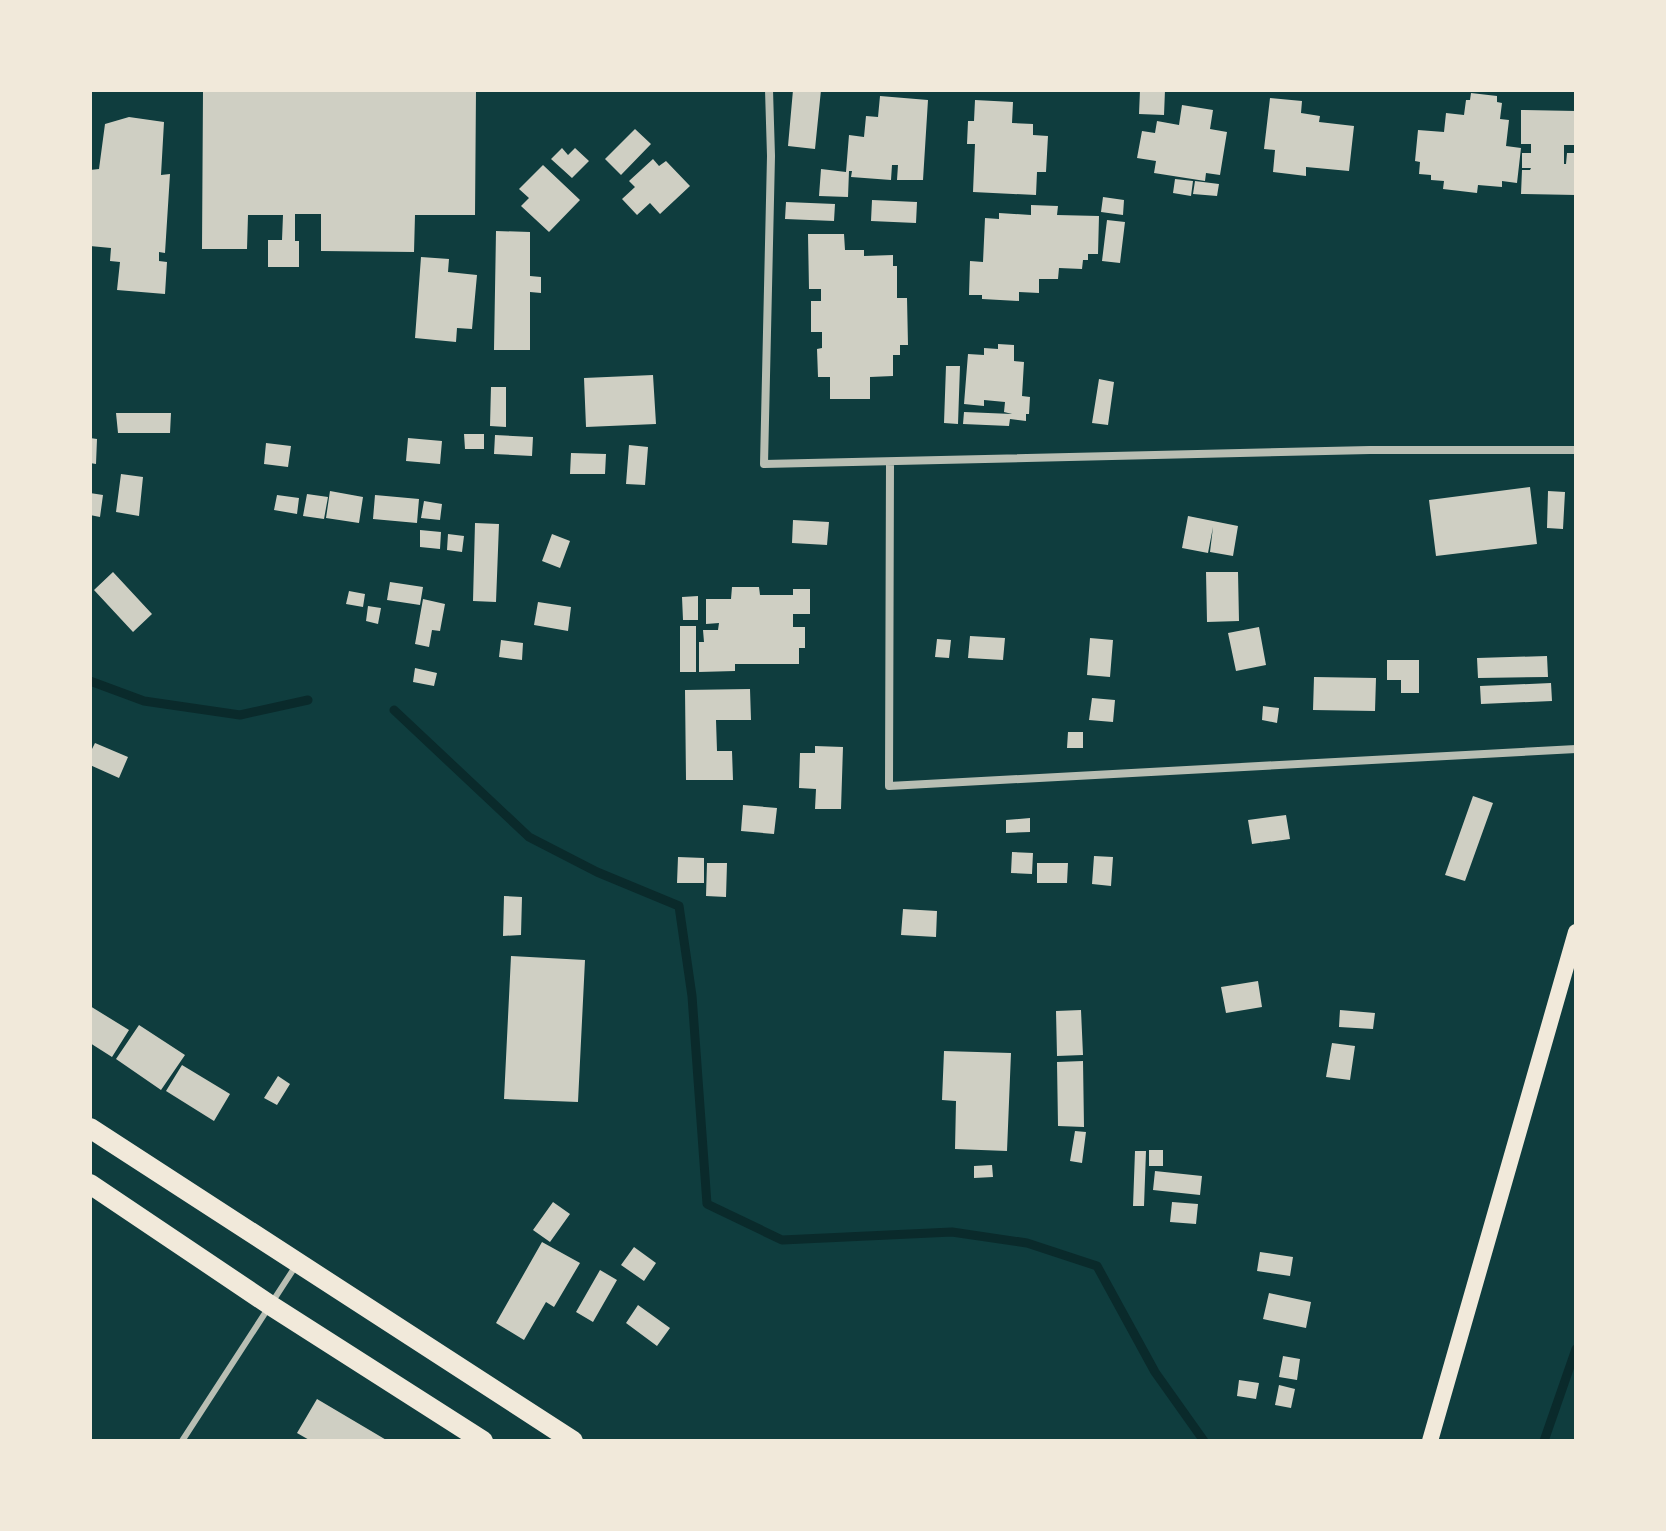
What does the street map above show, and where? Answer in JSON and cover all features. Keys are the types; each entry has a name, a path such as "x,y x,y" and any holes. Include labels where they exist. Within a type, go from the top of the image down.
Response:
{"main road":[{"path":"1430,1441 1576,932"},
{"path":"90,1128 573,1441"},
{"path":"90,1184 270,1305 483,1441"}],"street":[{"path":"769,90 771,156 764,464 1370,450 1576,450"},
{"path":"890,462 889,786 1576,749"}],"lane":[{"path":"182,1441 297,1264"}],"building":[{"path":"203,90 476,90 475,215 415,215 414,252 321,251 321,214 295,214 299,267 268,267 268,240 282,240 283,215 248,215 247,249 202,249"},
{"path":"793,90 821,90 815,149 788,146"},
{"path":"1140,90 1165,90 1164,115 1139,114"},
{"path":"1471,93 1497,96 1497,102 1502,103 1500,119 1509,120 1506,146 1521,148 1517,183 1502,181 1502,187 1478,185 1477,193 1443,189 1444,181 1431,180 1431,175 1419,174 1420,162 1415,161 1418,130 1444,132 1446,113 1464,115 1466,100 1470,100"},
{"path":"880,96 928,100 923,180 897,180 898,165 892,165 891,180 851,177 852,171 849,171 848,197 819,196 821,169 846,172 849,135 864,137 866,116 878,117"},
{"path":"1270,98 1302,101 1301,113 1320,116 1319,122 1354,126 1349,171 1306,167 1306,176 1273,172 1275,150 1264,149"},
{"path":"975,100 1013,102 1012,123 1033,124 1033,135 1048,136 1046,172 1037,172 1036,195 973,192 975,144 967,144 968,121 974,121"},
{"path":"1182,105 1213,110 1210,129 1227,132 1220,175 1206,173 1205,181 1154,173 1156,161 1137,158 1142,131 1155,133 1157,121 1179,125"},
{"path":"1521,110 1576,111 1576,145 1564,145 1564,164 1567,153 1576,153 1576,195 1521,194 1522,170 1531,168 1522,168 1522,153 1531,153 1531,144 1521,144"},
{"path":"129,117 164,122 161,175 170,174 165,253 159,252 159,261 167,262 165,294 117,290 120,262 110,261 111,248 90,246 90,170 99,169 105,124"},
{"path":"635,129 651,144 621,175 605,159"},
{"path":"562,148 568,155 575,148 589,161 572,178 551,159"},
{"path":"653,159 659,166 666,161 690,186 660,214 650,203 637,215 622,199 635,187 629,181"},
{"path":"543,165 580,200 549,232 521,206 529,198 519,189"},
{"path":"1175,179 1193,181 1191,196 1173,193"},
{"path":"1195,181 1219,184 1217,196 1193,194"},
{"path":"1103,197 1124,200 1123,215 1101,212"},
{"path":"872,200 917,202 916,223 871,221"},
{"path":"786,202 835,204 834,221 785,219"},
{"path":"1031,205 1058,206 1057,215 1099,216 1098,254 1088,254 1088,260 1083,260 1082,269 1059,268 1058,279 1039,279 1039,293 1019,292 1019,301 982,299 982,295 969,295 970,261 983,262 985,218 999,219 999,213 1031,215"},
{"path":"1107,220 1125,222 1120,263 1102,261"},
{"path":"496,231 530,232 530,276 541,277 541,293 530,292 530,350 494,350"},
{"path":"808,234 844,234 845,250 864,250 864,256 893,255 893,266 897,266 897,298 907,298 908,345 900,345 900,355 893,355 893,376 870,377 870,399 830,399 830,377 818,377 817,349 822,348 822,332 811,332 811,301 821,301 821,289 809,289"},
{"path":"421,257 449,259 448,272 477,275 472,329 457,328 456,342 415,338"},
{"path":"998,344 1014,345 1014,361 1024,362 1022,396 1030,397 1026,421 1010,419 1009,426 963,424 964,412 1012,414 1004,412 1005,402 984,400 984,406 964,404 968,354 984,355 984,348 998,349"},
{"path":"946,366 960,366 958,424 944,423"},
{"path":"653,375 656,424 586,427 584,378"},
{"path":"1099,379 1114,382 1108,425 1092,423"},
{"path":"491,387 506,387 506,427 490,426"},
{"path":"116,413 171,413 170,433 118,433"},
{"path":"464,434 484,434 484,449 465,449"},
{"path":"495,435 533,437 532,456 494,454"},
{"path":"90,438 97,439 96,464 90,463"},
{"path":"408,438 442,441 440,464 406,461"},
{"path":"266,443 291,446 288,467 264,464"},
{"path":"629,445 648,447 645,485 626,484"},
{"path":"571,453 606,454 605,474 570,474"},
{"path":"121,474 143,477 139,516 116,512"},
{"path":"1530,487 1537,544 1436,556 1429,500"},
{"path":"330,491 363,497 359,523 326,518"},
{"path":"1548,491 1565,492 1563,529 1547,528"},
{"path":"90,493 103,495 100,517 90,515"},
{"path":"307,494 328,497 324,519 303,516"},
{"path":"277,495 299,498 297,514 274,510"},
{"path":"375,495 419,499 417,523 373,519"},
{"path":"424,501 442,504 440,520 421,518"},
{"path":"1188,516 1238,526 1233,556 1210,552 1213,527 1208,553 1182,548"},
{"path":"793,520 829,522 827,545 792,543"},
{"path":"475,523 499,524 496,602 473,601"},
{"path":"420,530 441,532 440,549 420,547"},
{"path":"448,534 464,536 462,552 447,550"},
{"path":"552,534 570,541 560,568 542,561"},
{"path":"113,572 152,614 133,632 94,590"},
{"path":"1206,572 1238,572 1239,621 1207,622"},
{"path":"390,582 423,587 420,605 387,600"},
{"path":"732,587 759,587 760,595 793,595 793,589 810,589 810,614 793,614 793,627 805,627 805,648 799,648 799,664 735,664 735,671 699,672 699,642 704,642 703,630 718,630 719,623 706,624 706,599 731,599"},
{"path":"349,591 365,594 363,607 346,604"},
{"path":"698,596 698,620 683,620 682,597"},
{"path":"423,599 445,604 440,631 432,630 429,647 415,644"},
{"path":"538,602 571,607 568,631 534,625"},
{"path":"368,606 381,608 378,624 366,621"},
{"path":"680,626 696,626 696,672 680,672"},
{"path":"1259,627 1266,665 1236,671 1228,633"},
{"path":"970,636 1005,638 1003,660 968,658"},
{"path":"1090,638 1113,640 1110,677 1087,675"},
{"path":"937,639 951,640 949,658 935,657"},
{"path":"501,640 523,643 522,660 499,657"},
{"path":"1547,656 1548,677 1478,678 1477,658"},
{"path":"1387,660 1419,660 1419,693 1401,693 1401,680 1387,680"},
{"path":"415,668 437,673 434,686 413,682"},
{"path":"1314,677 1376,678 1375,711 1313,710"},
{"path":"1551,683 1552,701 1481,704 1480,686"},
{"path":"750,689 751,720 716,720 717,751 732,751 733,780 686,780 685,690"},
{"path":"1092,698 1115,700 1113,722 1089,720"},
{"path":"1263,706 1279,708 1277,723 1262,720"},
{"path":"1068,732 1083,732 1083,748 1067,748"},
{"path":"95,743 128,757 119,778 90,765 90,753"},
{"path":"815,746 843,747 841,809 815,809 816,789 799,788 800,753 815,753"},
{"path":"1473,796 1493,803 1465,881 1445,875"},
{"path":"743,805 777,808 774,834 741,831"},
{"path":"1286,815 1290,839 1252,844 1248,820"},
{"path":"1030,818 1030,832 1006,833 1006,820"},
{"path":"1012,852 1033,853 1032,874 1011,873"},
{"path":"1094,856 1113,857 1111,886 1092,884"},
{"path":"678,857 704,858 704,883 677,883"},
{"path":"707,863 727,863 726,897 706,896"},
{"path":"1037,863 1068,863 1067,883 1037,883"},
{"path":"504,896 522,897 521,935 503,936"},
{"path":"903,909 937,911 936,937 901,935"},
{"path":"511,956 585,960 578,1102 504,1099"},
{"path":"1258,981 1262,1007 1226,1013 1221,987"},
{"path":"90,1006 129,1030 112,1057 90,1043"},
{"path":"1081,1010 1083,1055 1057,1056 1056,1011"},
{"path":"1340,1010 1375,1013 1373,1029 1339,1027"},
{"path":"139,1025 185,1055 161,1090 116,1059"},
{"path":"1332,1043 1355,1046 1350,1080 1326,1077"},
{"path":"944,1051 1011,1053 1007,1151 955,1149 956,1101 942,1100"},
{"path":"1083,1061 1084,1127 1058,1126 1057,1062"},
{"path":"182,1065 230,1094 214,1121 166,1091"},
{"path":"278,1076 290,1084 277,1105 264,1098"},
{"path":"1075,1131 1086,1132 1082,1163 1070,1161"},
{"path":"1149,1150 1163,1150 1163,1166 1149,1166"},
{"path":"1135,1151 1146,1151 1144,1206 1133,1206"},
{"path":"992,1165 993,1177 974,1178 974,1166"},
{"path":"1155,1171 1202,1176 1200,1195 1153,1190"},
{"path":"553,1202 570,1214 550,1242 533,1230"},
{"path":"1172,1202 1198,1204 1196,1224 1170,1222"},
{"path":"542,1242 580,1263 554,1307 546,1302 524,1340 496,1323"},
{"path":"634,1247 656,1263 644,1281 621,1265"},
{"path":"1260,1252 1293,1257 1290,1276 1257,1271"},
{"path":"600,1270 617,1280 593,1322 576,1312"},
{"path":"1269,1293 1311,1302 1306,1328 1263,1319"},
{"path":"638,1305 670,1328 657,1346 626,1323"},
{"path":"1283,1356 1300,1359 1297,1380 1279,1377"},
{"path":"1239,1380 1259,1383 1256,1399 1237,1396"},
{"path":"1279,1385 1295,1389 1291,1408 1275,1405"},
{"path":"317,1399 388,1441 311,1441 297,1433"}],"waterway":[{"path":"90,681 144,701 240,715 308,700"},
{"path":"394,710 529,837 597,872 679,906 692,996 707,1204 782,1240 952,1232 1027,1243 1097,1266 1155,1372 1204,1441"},
{"path":"1544,1441 1576,1349"}]}
